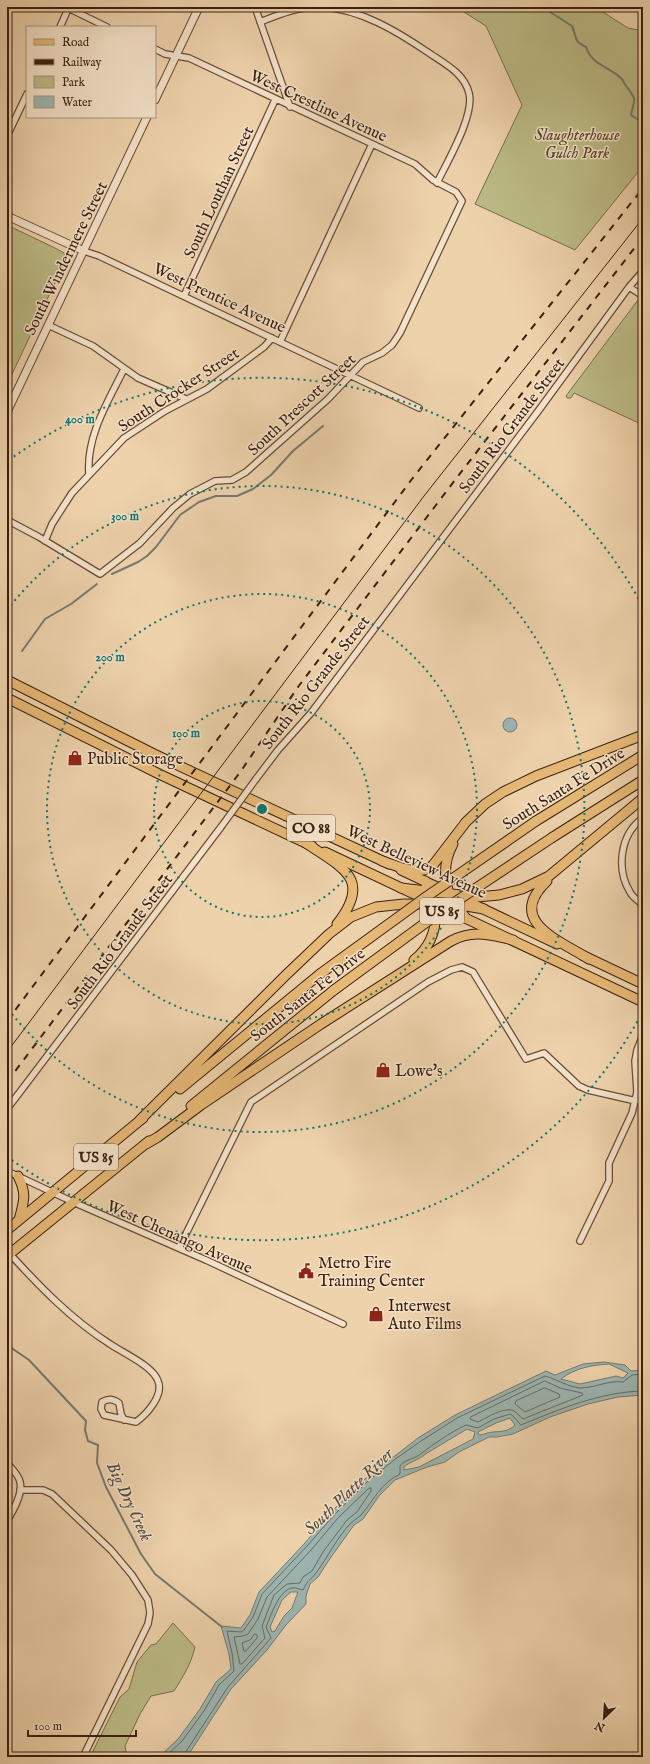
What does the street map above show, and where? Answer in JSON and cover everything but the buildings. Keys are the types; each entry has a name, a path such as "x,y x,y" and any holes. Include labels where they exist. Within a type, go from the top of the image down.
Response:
{"main road":[{"name":"West Belleview Avenue","path":"7,680 154,754 643,984"},
{"name":"West Belleview Avenue","path":"7,698 152,770 643,1002"},
{"path":"382,861 413,870 421,871 427,869 436,861 459,829 474,814 494,798 516,785 643,735"},
{"name":"South Santa Fe Drive","path":"7,1230 320,974 426,897 536,821 643,755"},
{"name":"South Santa Fe Drive","path":"8,1255 146,1144 226,1076 334,990 437,915 553,837 643,780"},
{"path":"465,917 454,904 449,894 445,870 447,858 452,846 468,825 486,806 516,785"},
{"path":"401,888 431,893 488,897 511,893 549,876 643,798"},
{"path":"306,843 345,870 353,885 353,896 350,906 329,934"},
{"path":"569,860 537,892 532,905 533,917 536,924 542,930 589,959"},
{"path":"393,978 423,952 430,942 436,920 431,893 424,882"},
{"path":"139,1121 286,975 329,934 352,917 376,907 388,905 434,903 454,904 484,909"},
{"path":"146,1144 158,1138 223,1090 393,978 464,935 480,934 513,940"},
{"path":"18,1176 24,1189 25,1200 19,1220"}],"street":[{"path":"60,26 68,7 105,26"},
{"path":"156,98 199,7"},
{"path":"255,7 290,107"},
{"path":"260,22 298,9 329,7 360,16 391,28 456,71 462,77 469,93 469,112 437,183"},
{"name":"West Crestline Avenue","path":"156,50 165,54 189,58 275,100 415,164 437,183 456,192 462,201"},
{"path":"7,136 26,96"},
{"name":"South Louthan Street","path":"184,296 275,100"},
{"name":"South Windermere Street","path":"7,412 147,118"},
{"path":"280,342 372,144"},
{"name":"South Prescott Street","path":"45,541 100,574 140,543 173,508 190,494 215,482 232,480 246,472 328,399 363,362 382,353 392,345 400,333 462,201"},
{"name":"West Prentice Avenue","path":"7,216 74,248 99,256 419,408"},
{"name":"South Rio Grande Street","path":"7,1109 278,750 311,713 539,410 629,287 643,271"},
{"path":"629,287 643,296"},
{"path":"48,325 93,346 124,369 152,385 186,399"},
{"name":"South Crocker Street","path":"45,541 62,507 89,474 124,438 136,429 186,399 207,389 264,347 272,338"},
{"path":"89,474 88,463 91,440 124,369"},
{"path":"7,520 45,541"},
{"path":"643,818 628,835 622,854 621,870 630,893 643,905"},
{"path":"178,1248 251,1102 428,982 451,970 462,967 473,972 526,1059 544,1053 579,1086 588,1090 636,1101"},
{"path":"580,1241 609,1181 609,1163 636,1101 635,1061 637,1050 643,1035"},
{"name":"West Chenango Avenue","path":"7,1171 52,1193 178,1248 343,1324"},
{"path":"8,1255 49,1296 91,1332 152,1372 159,1381 159,1390 155,1400 144,1416 136,1422 124,1420 104,1415 101,1409 102,1402 114,1399 119,1403 124,1420"},
{"path":"7,1463 20,1482 20,1490 7,1521"},
{"path":"20,1490 44,1490 52,1494 70,1509 122,1560 148,1600 150,1614 148,1624 83,1757"}],"green space":[{"name":"Slaughterhouse Gulch Park","path":"456,7 595,7 628,28 643,31 643,166 575,250 475,204 522,105 486,26"},
{"path":"7,225 64,253 66,259 7,385"},
{"path":"638,300 643,304 643,425 574,393 571,398 567,398 566,396"},
{"path":"173,1623 195,1647 184,1675 174,1691 151,1696 140,1714 125,1746 127,1757 90,1757 120,1697 129,1689 137,1662 151,1645 156,1644"}],"water":[{"path":"510,718 515,720 517,725 515,730 510,732 505,730 503,725 505,720"},
{"path":"604,1362 625,1365 631,1371 643,1370 643,1395 618,1397 588,1404 550,1417 513,1434 489,1437 459,1452 445,1462 427,1467 395,1480 379,1496 363,1519 354,1525 318,1577 310,1584 306,1596 306,1604 231,1689 187,1757 159,1757 178,1739 200,1709 216,1682 231,1669 229,1654 221,1626 241,1628 250,1615 259,1592 305,1543 331,1512 365,1479 418,1438 455,1415 546,1371 555,1375 583,1364","holes":["609,1364 628,1373 623,1378 616,1376 580,1384 561,1379 572,1372 590,1366","510,1418 515,1425 505,1431 479,1435 478,1432","467,1429 475,1432 473,1439 419,1467 404,1470 404,1467","291,1592 298,1592 292,1608 284,1616 275,1631 272,1632 270,1627 282,1600"]}],"waterway":[{"path":"546,7 550,12 572,26 577,41 586,47 596,62 622,79 634,99 631,115 639,120 643,126"},
{"path":"112,574 138,562 147,556 156,547 180,515 199,502 216,496 237,496 253,489 271,475 293,451 323,426"},
{"path":"22,651 45,619 71,604 97,584"},
{"name":"Big Dry Creek","path":"7,1345 29,1360 86,1421 85,1430 88,1441 98,1445 97,1463 106,1487 141,1554 155,1574 222,1627"}],"tram line":[{"path":"7,1052 424,496 643,218"}],"railway":[{"path":"7,1021 412,479 643,188"},
{"path":"7,1082 241,771 298,687 455,480 643,237"}],"place":[{"name":"Public Storage","path":"75,758"},
{"name":"Lowe's","path":"383,1070"},
{"name":"Metro Fire Training Center","path":"306,1271"},
{"name":"Interwest Auto Films","path":"376,1314"}],"water label":[{"name":"South Platte River","path":"348,1491"}]}
